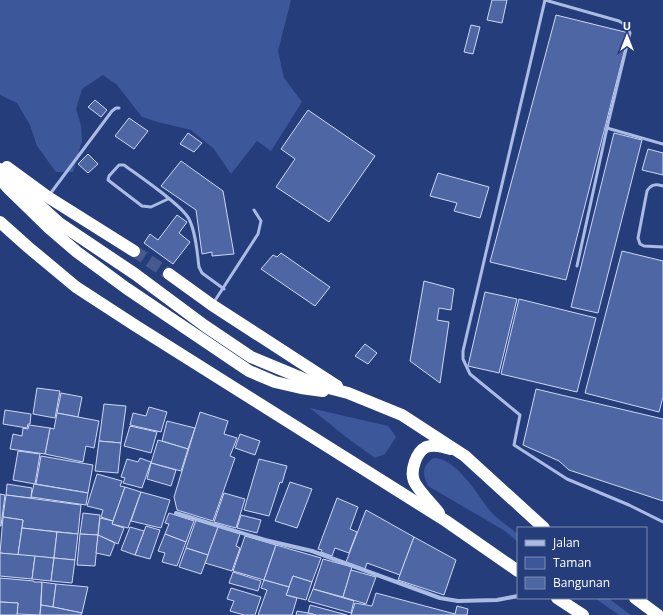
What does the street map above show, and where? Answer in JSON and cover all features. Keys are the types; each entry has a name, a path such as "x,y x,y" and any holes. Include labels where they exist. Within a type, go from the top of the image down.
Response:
{"highway":[{"path":"0,161 48,197 134,251"},
{"path":"0,169 59,223 135,274 251,357 321,386 348,393 402,415 465,456 543,527"},
{"path":"0,179 9,190 43,223 77,252 132,293 249,371 275,382 301,388 348,393"},
{"path":"0,222 76,287 446,521 517,570"},
{"path":"169,274 212,305 348,393"},
{"path":"446,521 414,481 413,465 425,448 440,445 465,456"},
{"path":"559,599 583,615"},
{"path":"636,599 658,615"}],"street":[{"path":"176,513 265,540 312,551 440,598 458,601 497,600 517,596"}],"lane":[{"path":"576,266 607,128 630,36 629,29 625,24 619,21 545,0 463,351 463,359 470,374 520,415 514,445 567,479 629,504 663,522"},
{"path":"48,197 112,111 119,108"},
{"path":"607,128 663,144"},
{"path":"168,198 150,207 142,206 108,180 108,176 119,165 124,165 168,198 184,213 188,218 193,232 199,267 202,273 224,289"},
{"path":"663,186 656,184 649,187 647,191 638,238 640,244 644,246 663,247"},
{"path":"212,305 224,289 258,234 261,221 254,210"}],"green space":[{"path":"0,0 291,0 278,51 284,78 302,102 271,151 257,141 231,174 214,149 191,130 142,117 117,85 103,75 82,89 76,109 81,125 82,141 73,172 56,172 37,146 30,125 17,103 0,95"},
{"path":"310,408 388,426 396,437 385,454 375,458"},
{"path":"434,458 443,460 451,464 459,471 491,512 517,533 517,541 505,531 428,486 424,470"},
{"path":"596,599 609,599 631,615 619,615"}],"building":[{"path":"492,0 507,0 502,23 487,20"},
{"path":"556,15 629,33 566,280 490,262"},
{"path":"471,25 480,27 473,54 464,52"},
{"path":"95,100 107,110 101,117 88,107"},
{"path":"308,110 375,156 329,222 276,187 295,159 281,149"},
{"path":"129,118 148,131 134,149 115,136"},
{"path":"188,133 202,143 194,152 180,144"},
{"path":"614,133 642,140 598,313 571,307"},
{"path":"648,149 663,153 663,175 642,170"},
{"path":"88,154 98,164 88,173 78,164"},
{"path":"181,161 223,191 234,254 212,256 212,252 202,254 196,210 161,186"},
{"path":"438,173 489,187 480,218 454,211 457,203 430,196"},
{"path":"177,215 187,222 179,233 190,242 173,264 144,243 150,234 158,240"},
{"path":"622,251 663,261 663,397 659,412 585,393"},
{"path":"281,253 330,287 315,306 261,269 273,255 277,257"},
{"path":"424,281 454,289 451,310 439,308 437,320 449,322 440,383 410,361"},
{"path":"485,292 517,299 499,373 468,366"},
{"path":"519,299 596,318 577,392 501,374"},
{"path":"365,344 377,353 368,364 355,356"},
{"path":"37,388 60,391 55,418 33,414"},
{"path":"536,389 663,419 663,501 569,470 559,461 523,445"},
{"path":"61,393 82,397 78,417 57,413"},
{"path":"104,404 126,406 121,443 99,441"},
{"path":"149,407 167,412 161,432 130,425 133,413 146,416"},
{"path":"5,410 31,414 30,424 28,424 27,428 3,424"},
{"path":"200,412 228,421 224,434 237,438 230,456 235,458 213,521 177,510 174,497"},
{"path":"57,413 99,421 94,448 86,446 83,462 45,454 50,428 54,429"},
{"path":"167,421 195,428 188,449 162,441"},
{"path":"29,425 50,428 45,454 10,449 13,434 22,436 23,428 28,429"},
{"path":"130,426 157,432 151,453 124,446"},
{"path":"240,434 260,441 255,455 235,448"},
{"path":"158,440 188,449 181,471 151,463"},
{"path":"99,441 121,443 118,473 95,471"},
{"path":"18,451 40,454 35,484 13,480"},
{"path":"41,456 93,465 88,493 36,484"},
{"path":"140,458 151,462 142,488 123,483 125,478 121,477 127,459 138,462"},
{"path":"259,459 287,466 269,516 244,510"},
{"path":"151,463 176,470 171,486 147,479"},
{"path":"97,474 122,481 120,486 125,487 113,521 101,517 103,510 87,506"},
{"path":"290,482 312,489 297,528 275,521"},
{"path":"7,484 32,488 31,498 6,495"},
{"path":"34,484 88,493 86,505 31,497"},
{"path":"125,487 141,492 128,528 112,524"},
{"path":"141,492 170,500 161,528 131,521"},
{"path":"224,493 245,499 236,528 214,522"},
{"path":"0,494 5,495 1,526 0,526"},
{"path":"6,495 81,505 78,534 22,528 23,520 3,517"},
{"path":"337,498 358,507 350,529 357,532 349,553 335,548 332,556 321,552 322,550 318,549"},
{"path":"366,510 414,537 400,575 367,563 365,569 346,562"},
{"path":"83,513 100,515 98,535 80,534"},
{"path":"169,513 194,521 186,542 165,534 169,524 165,523"},
{"path":"241,515 261,520 257,533 237,528"},
{"path":"3,517 23,520 18,555 0,553"},
{"path":"100,518 113,521 112,524 124,528 118,544 98,535"},
{"path":"196,520 218,527 208,555 186,548"},
{"path":"146,526 160,530 150,559 135,555"},
{"path":"130,527 144,531 135,555 121,550"},
{"path":"218,527 240,534 236,546 240,548 232,571 205,563"},
{"path":"22,528 57,532 54,558 18,555"},
{"path":"57,532 78,534 75,560 54,558"},
{"path":"80,534 98,535 95,566 77,565"},
{"path":"165,534 186,542 177,566 162,562 165,553 158,551"},
{"path":"98,535 115,543 110,556 96,553"},
{"path":"245,536 276,545 264,580 233,571"},
{"path":"414,537 456,560 444,595 398,580"},
{"path":"276,545 321,558 312,582 293,576 289,587 264,580"},
{"path":"186,548 208,555 201,574 179,567"},
{"path":"0,553 35,556 32,579 0,576"},
{"path":"35,556 54,558 51,581 32,579"},
{"path":"54,558 75,560 72,583 51,581"},
{"path":"323,559 352,567 343,597 313,589"},
{"path":"351,570 376,577 366,604 343,597"},
{"path":"233,572 261,581 258,591 229,583"},
{"path":"293,576 312,582 306,600 286,595"},
{"path":"0,578 42,582 40,615 17,614 18,603 0,602"},
{"path":"264,580 289,587 286,595 297,598 292,615 258,615 267,590 261,588"},
{"path":"42,582 56,584 53,607 41,605"},
{"path":"56,584 88,587 82,613 53,607"},
{"path":"231,588 261,597 255,615 244,615 230,611 234,601 227,599"},
{"path":"313,589 354,601 351,613 308,601"},
{"path":"376,593 455,614 457,606 468,609 467,615 351,615 355,603 372,606"},
{"path":"0,602 18,603 17,615 0,615"},
{"path":"41,605 82,613 81,615 40,615"},
{"path":"310,605 347,615 316,615 308,613"},
{"path":"297,611 308,613 316,615 296,615"}],"tunnel":[{"path":"134,251 169,274"}]}
